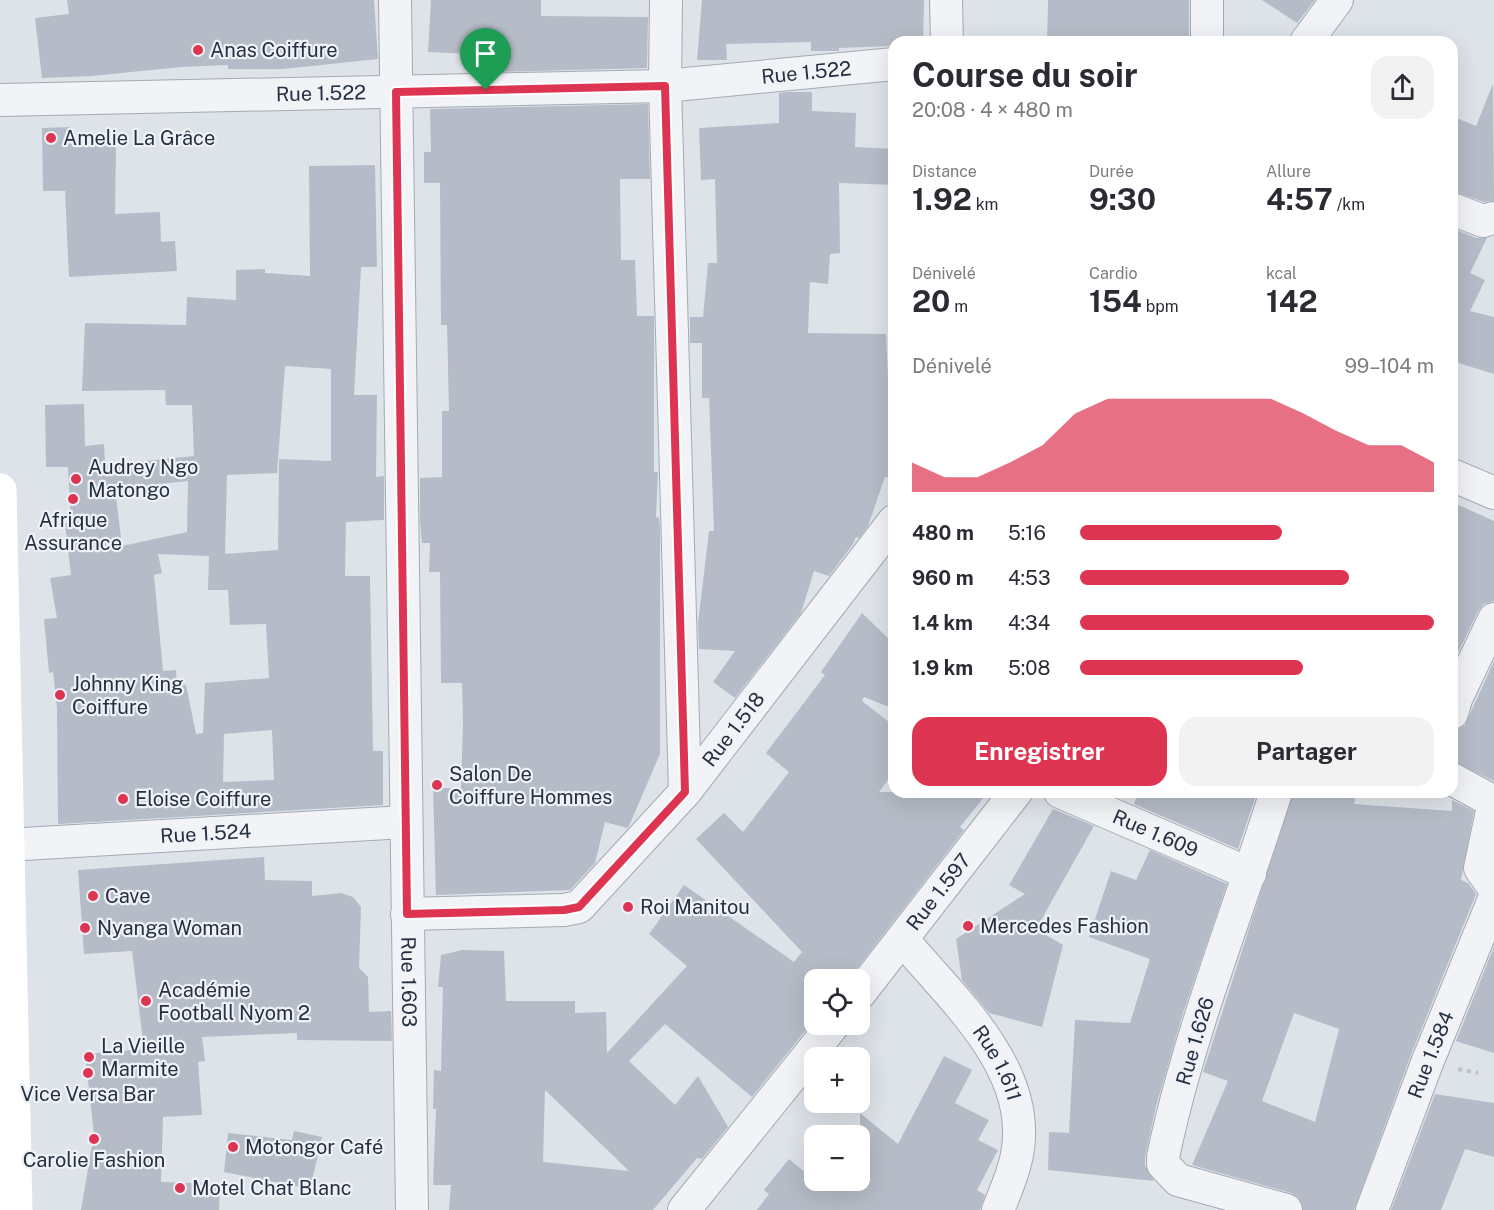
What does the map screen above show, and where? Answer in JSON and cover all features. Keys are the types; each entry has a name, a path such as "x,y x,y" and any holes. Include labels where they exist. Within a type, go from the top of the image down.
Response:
{"main road":[{"path":"0,490 8,1166 16,1210"}],"street":[{"name":"Rue 1.603","path":"395,0 412,1210"},
{"path":"666,0 665,86 685,792"},
{"path":"946,0 947,36"},
{"path":"1207,0 1207,36"},
{"path":"1310,36 1337,0"},
{"name":"Rue 1.522","path":"0,100 665,86 888,65"},
{"path":"1458,211 1483,221 1494,218"},
{"path":"1458,478 1494,493"},
{"name":"Rue 1.518","path":"407,914 564,910 579,907 685,792 888,529"},
{"path":"1458,695 1494,619"},
{"path":"1458,782 1494,802 1480,868 1494,888"},
{"name":"Rue 1.597","path":"870,981 1011,798"},
{"name":"Rue 1.609","path":"1074,798 1250,874"},
{"name":"Rue 1.626","path":"1274,798 1250,874 1207,994 1164,1150 1163,1164 1178,1180 1286,1210"},
{"name":"Rue 1.524","path":"5,858 405,822"},
{"name":"Rue 1.584","path":"1372,1210 1427,1063 1494,899"},
{"name":"Rue 1.611","path":"903,940 988,1042 1006,1072 1015,1096 1020,1132 1015,1168 998,1210"},
{"path":"684,1210 825,1035"}],"building":[{"path":"67,0 374,0 378,59 283,69 228,69 228,65 42,78 35,18 69,14"},
{"path":"431,0 541,0 541,16 648,17 647,68 494,72 494,55 428,52"},
{"path":"702,0 924,0 923,36 888,36 888,46 811,51 811,42 726,44 727,60 697,60"},
{"path":"1048,0 1189,0 1189,36 1047,36"},
{"path":"1262,0 1315,0 1297,23"},
{"path":"1493,84 1494,201 1484,202 1458,193 1458,118 1476,126"},
{"path":"812,92 812,111 856,113 855,147 888,149 888,185 839,183 840,253 830,254 828,284 810,282 808,333 886,334 888,477 885,477 868,526 859,538 856,537 829,576 814,571 801,613 735,698 713,682 735,651 699,649 698,623 709,531 714,531 709,398 702,398 702,343 690,343 690,317 703,317 708,263 717,263 715,179 701,180 699,128 779,123 779,93"},
{"path":"648,104 650,179 620,179 621,260 635,260 637,316 654,316 654,472 658,472 656,517 659,518 660,528 660,754 629,826 627,828 605,822 595,863 570,890 436,895 433,788 461,788 463,722 462,683 441,683 440,572 429,572 430,543 422,543 420,521 420,478 442,477 442,411 449,411 447,325 441,325 440,183 424,183 424,152 431,152 430,109"},
{"path":"70,127 70,144 116,145 115,214 160,212 161,242 175,241 177,271 69,277 65,191 43,191 42,128"},
{"path":"375,165 377,267 361,267 354,395 377,395 376,477 384,476 384,520 346,522 345,576 370,576 373,751 383,751 383,805 58,824 57,708 53,672 49,673 44,619 57,618 50,578 71,575 65,523 71,522 68,467 46,467 45,405 84,404 85,446 104,444 105,465 194,456 192,405 166,405 165,390 82,391 85,323 186,325 187,297 236,300 236,270 265,269 265,273 310,276 309,166","holes":["285,366 331,369 331,461 279,459 278,550 225,554 227,475 277,473","188,481 187,532 122,546 115,489","158,554 209,556 208,590 228,590 230,625 266,624 269,678 205,683 203,733 196,734 186,685 177,686 176,670 163,671 154,575 162,573","272,730 274,780 223,782 224,734"]},
{"path":"1458,230 1476,238 1487,238 1470,273 1485,280 1470,311 1494,317 1494,374 1458,363"},
{"path":"1458,505 1494,521 1494,601 1484,604 1478,611 1458,653"},
{"path":"862,613 888,638 888,707 864,697 862,701 888,721 888,780 879,792 888,792 888,798 983,798 960,827 964,830 857,969 804,969 804,1032 752,1097 665,1024 629,1061 675,1105 698,1076 728,1127 702,1159 697,1158 653,1210 449,1210 451,1185 433,1185 436,1109 433,1109 434,1070 441,1071 443,987 438,987 441,955 462,950 504,951 506,1001 575,1001 575,1013 606,1012 607,1053 687,966 649,934 684,885 794,962 802,952 696,839 724,813 743,832 789,772 766,753 825,675 821,672","holes":["545,1090 629,1171 543,1162"]},
{"path":"1494,661 1494,781 1458,764 1458,728 1465,725"},
{"path":"1136,798 1255,798 1238,849 1134,804"},
{"path":"1291,798 1356,798 1354,804 1452,811 1452,800 1474,811 1461,880 1468,883 1476,894 1410,1057 1354,1210 1303,1210 1299,1198 1291,1193 1192,1165 1228,1081 1203,1072","holes":["1294,1013 1339,1029 1315,1122 1262,1101"]},
{"path":"1053,809 1094,826 1036,929 1063,945 1042,1027 989,1013 962,980 956,939 1025,894 1009,885"},
{"path":"1150,850 1227,884 1183,1013 1156,1106 1145,1157 1145,1165 1154,1181 1048,1170 1049,1132 1069,1133 1075,1020 1130,1023 1150,959 1089,937 1111,871 1136,880"},
{"path":"264,857 265,880 312,881 312,896 341,893 353,897 361,907 359,968 368,977 369,1012 391,1011 392,1041 297,1040 297,1033 202,1037 205,1061 198,1062 202,1115 163,1117 161,1182 220,1184 219,1210 81,1210 94,1134 85,1054 144,1049 132,951 84,954 78,870"},
{"path":"1494,947 1494,1053 1456,1041"},
{"path":"944,1056 972,1070 955,1103 989,1120 978,1140 998,1150 977,1190 985,1195 980,1210 757,1210 769,1194 764,1190 789,1159 804,1172 804,1191 870,1191 870,1125 860,1125 860,1113 898,1144"},
{"path":"1435,1094 1494,1103 1494,1157 1465,1149 1441,1210 1391,1210"},
{"path":"294,1131 322,1137 310,1189 224,1172 228,1133 292,1140"}],"place":[{"name":"Anas Coiffure","path":"198,50"},
{"name":"Amelie La Grâce","path":"51,138"},
{"name":"Audrey Ngo Matongo","path":"76,479"},
{"name":"Afrique Assurance","path":"73,499"},
{"name":"Johnny King Coiffure","path":"60,695"},
{"name":"Salon De Coiffure Hommes","path":"437,785"},
{"name":"Eloise Coiffure","path":"123,799"},
{"name":"Cave","path":"93,896"},
{"name":"Roi Manitou","path":"628,907"},
{"name":"Mercedes Fashion","path":"968,926"},
{"name":"Nyanga Woman","path":"85,928"},
{"name":"Académie Football Nyom 2","path":"146,1001"},
{"name":"La Vieille Marmite","path":"89,1057"},
{"name":"Vice Versa Bar","path":"88,1073"},
{"name":"Carolie Fashion","path":"94,1139"},
{"name":"Motongor Café","path":"233,1147"},
{"name":"Motel Chat Blanc","path":"180,1188"}],"route":[{"path":"665,86 685,792 591,897 579,907 564,910 407,914 396,92 486,90 665,86"}]}
